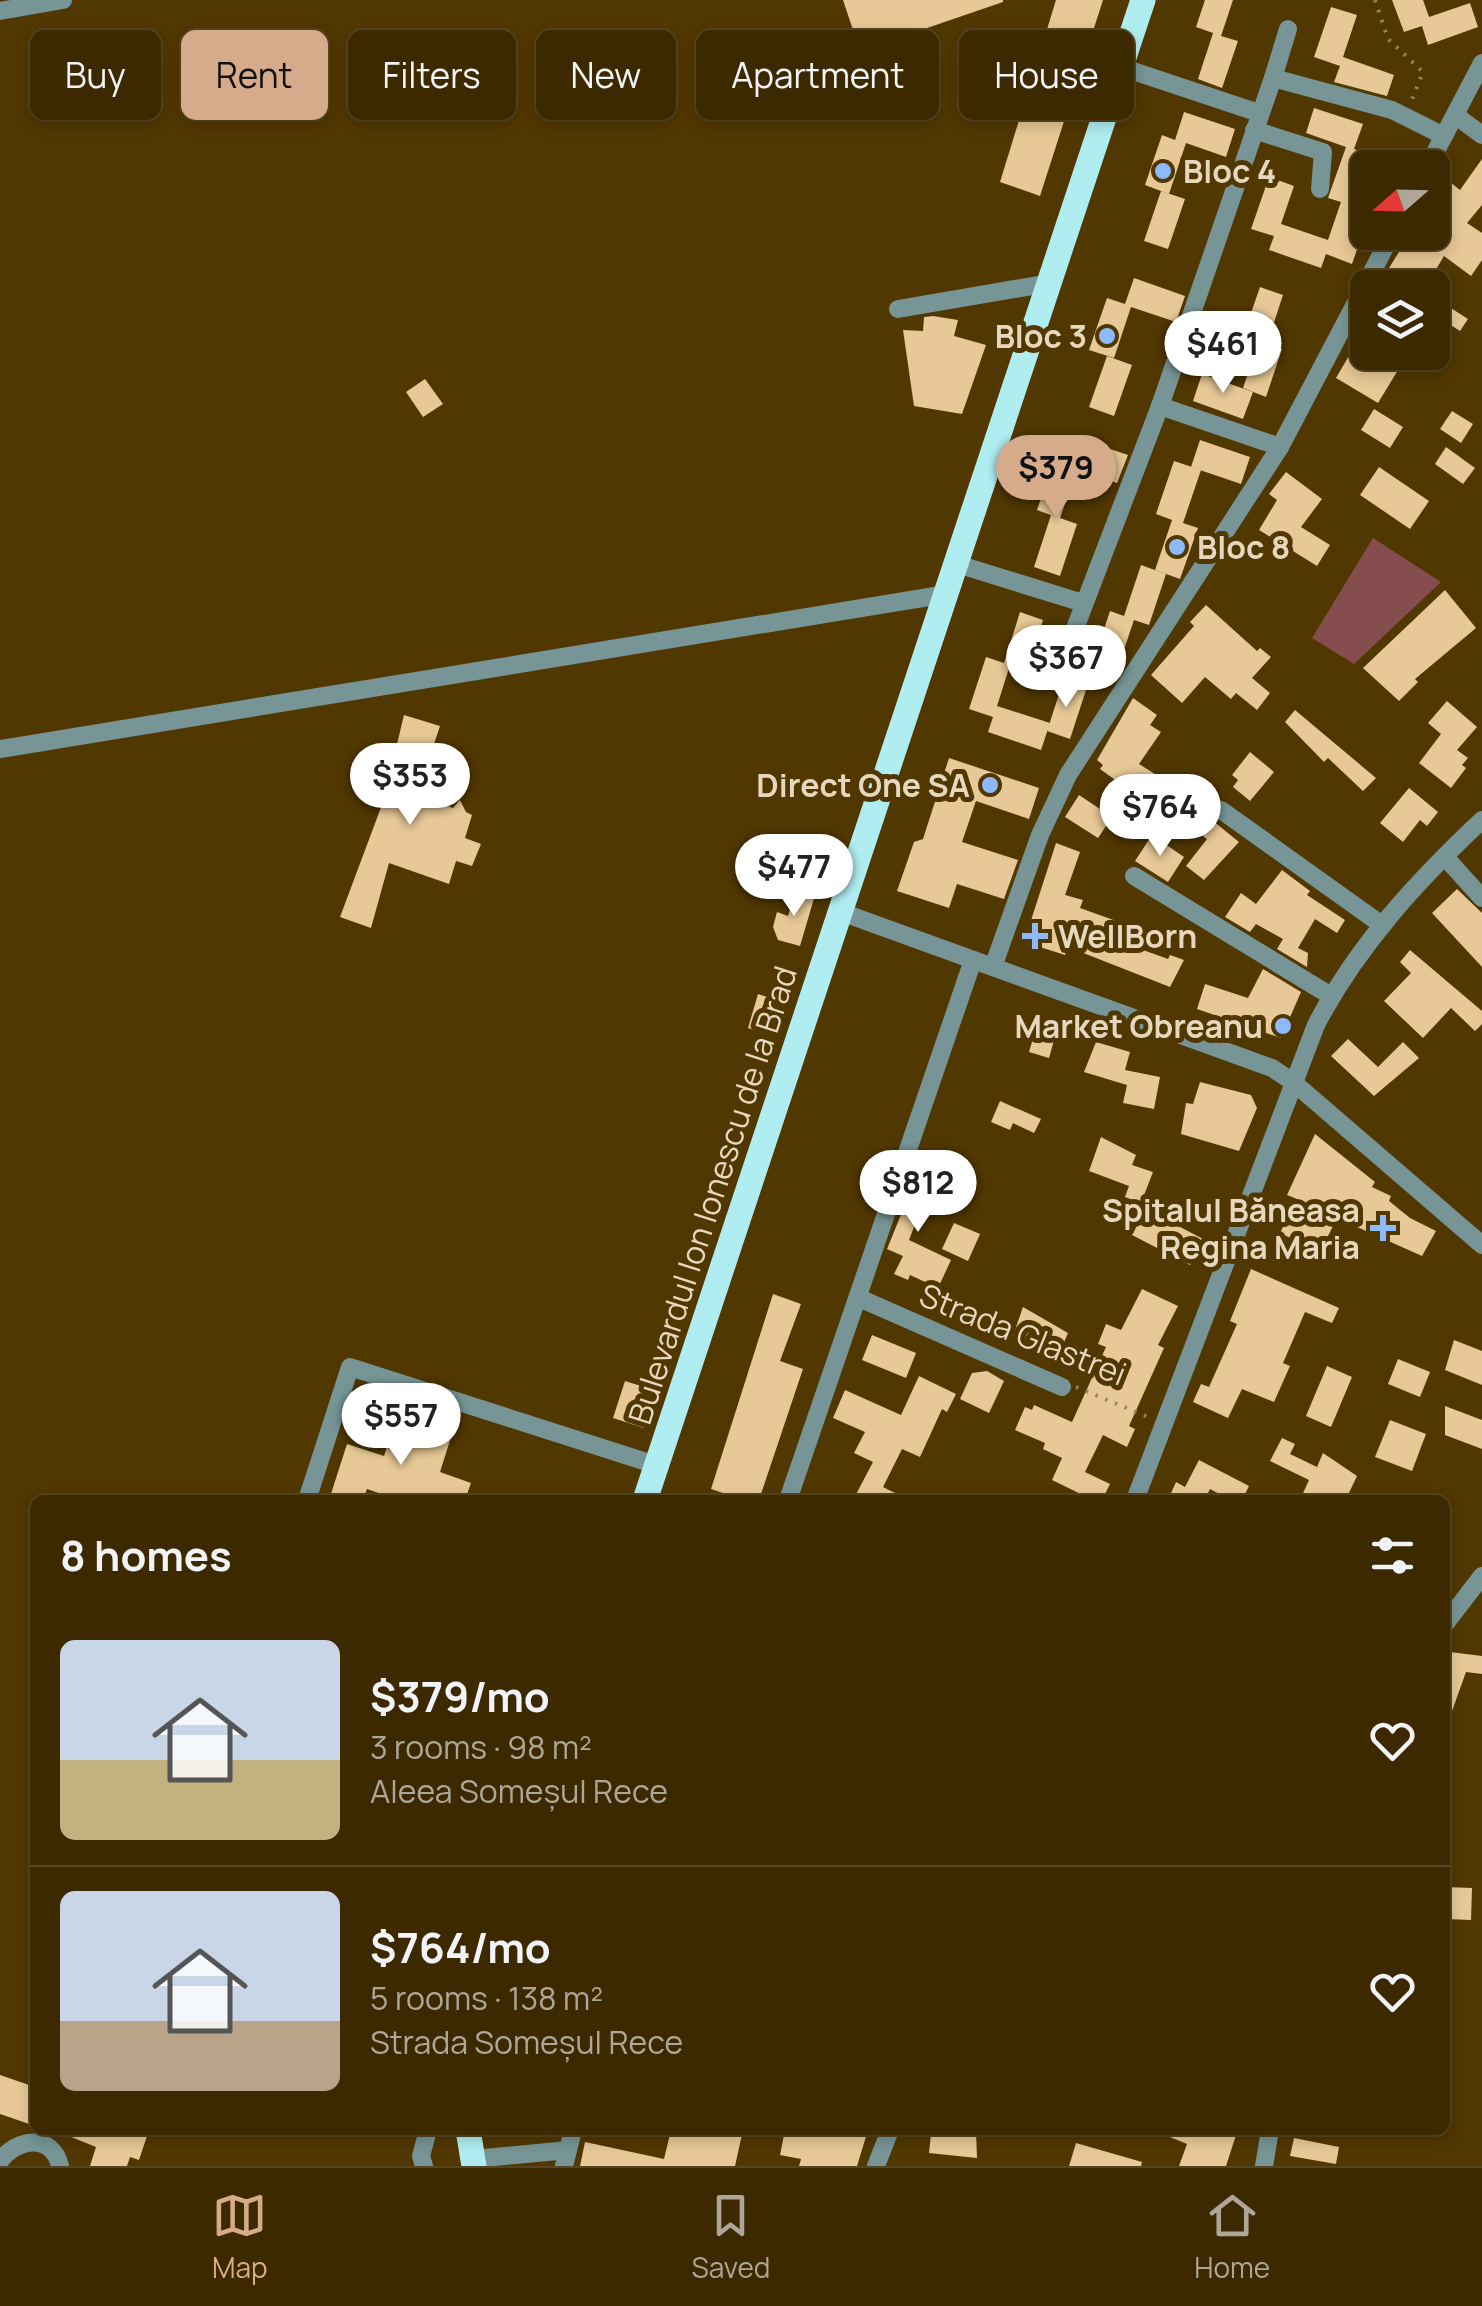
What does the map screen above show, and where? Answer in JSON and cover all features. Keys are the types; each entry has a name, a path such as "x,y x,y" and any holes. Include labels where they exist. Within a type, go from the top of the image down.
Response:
{"main road":[{"name":"Bulevardul Ion Ionescu de la Brad","path":"1134,30 1144,0"},
{"name":"Bulevardul Ion Ionescu de la Brad","path":"647,1495 1104,120"},
{"path":"469,2135 473,2162"}],"street":[{"path":"0,11 63,0"},
{"path":"1064,660 1160,406 1288,29"},
{"path":"1437,150 1482,63"},
{"path":"1134,72 1323,152 1320,188"},
{"path":"1273,78 1404,115 1444,136"},
{"path":"1455,115 1482,135"},
{"path":"994,967 1055,800 1280,446 1383,250"},
{"path":"898,309 1050,283"},
{"path":"1160,406 1280,446"},
{"path":"957,564 1083,603"},
{"path":"0,749 947,594"},
{"path":"1220,810 1382,925"},
{"path":"1137,1495 1293,1082 1332,996 1382,925 1482,820"},
{"path":"1445,857 1482,898"},
{"path":"1134,876 1332,996"},
{"path":"841,912 1228,1051 1293,1082 1482,1245"},
{"path":"790,1495 973,960"},
{"name":"Strada Glastrei","path":"858,1298 1062,1387"},
{"path":"309,1495 350,1367 656,1465"},
{"path":"1450,1618 1482,1576"},
{"path":"424,2166 421,2156 427,2135"},
{"path":"876,2166 888,2135"},
{"path":"1264,2166 1269,2135"},
{"path":"0,2162 16,2145 37,2142 54,2151 60,2166"},
{"path":"473,2162 566,2158"}],"path":[{"path":"1375,0 1388,39 1423,72 1404,115"},
{"path":"1064,660 1128,683"},
{"name":"Strada Glastrei","path":"1062,1387 1068,1384 1164,1424"}],"shaded area":[{"path":"1373,538 1441,582 1354,664 1312,638"}],"building":[{"path":"843,0 1003,0 921,30 853,30"},
{"path":"1056,0 1103,0 1093,30 1047,30"},
{"path":"1205,0 1233,0 1221,36 1238,41 1222,88 1198,79 1213,33 1196,27"},
{"path":"1392,0 1423,0 1429,17 1470,3 1478,27 1428,45 1422,26 1404,32"},
{"path":"1331,7 1357,15 1343,57 1394,75 1387,96 1334,82 1340,66 1314,57"},
{"path":"1314,108 1363,124 1357,150 1350,150 1350,250 1357,250 1352,264 1326,254 1321,268 1269,250 1274,236 1251,229 1269,177 1294,186 1281,224 1328,240 1341,202 1328,198 1346,147 1306,133"},
{"name":"Bloc 4","path":"1184,112 1235,129 1226,157 1186,143 1169,194 1145,185 1162,135 1175,140"},
{"path":"1019,120 1064,120 1040,196 1000,182"},
{"path":"1482,159 1482,205 1467,223 1482,233 1482,260 1471,276 1444,256 1436,270 1388,270 1400,250 1450,250 1450,182 1460,190"},
{"path":"1161,191 1185,199 1168,249 1144,241"},
{"name":"Bloc 3","path":"1134,278 1185,296 1176,322 1131,307 1114,358 1089,350 1107,298 1125,304"},
{"path":"1260,287 1283,295 1267,344 1282,349 1266,397 1243,388 1259,341 1243,336"},
{"path":"1450,308 1468,319 1460,331 1450,325"},
{"path":"924,317 958,320 954,336 986,345 962,414 914,406 903,330 923,331"},
{"path":"1350,354 1350,370 1398,370 1378,403 1336,378"},
{"path":"1107,356 1132,365 1114,416 1089,407"},
{"path":"1202,374 1253,392 1243,419 1193,401"},
{"path":"425,379 443,404 423,417 406,392"},
{"path":"1374,409 1403,427 1390,448 1361,430"},
{"path":"1452,411 1473,424 1461,443 1440,429"},
{"path":"1078,438 1128,455 1117,483 1069,466"},
{"path":"1200,440 1250,457 1241,484 1191,467"},
{"path":"1446,447 1475,468 1463,484 1435,464"},
{"path":"1054,461 1077,469 1060,518 1077,524 1060,576 1034,567 1051,515 1037,510"},
{"path":"1174,461 1201,470 1183,523 1198,528 1180,579 1155,570 1172,520 1156,514"},
{"path":"1379,467 1429,501 1410,529 1360,495"},
{"path":"1286,472 1322,499 1301,527 1330,545 1317,566 1259,530 1277,500 1269,494"},
{"path":"1141,565 1166,574 1149,625 1134,620 1117,670 1093,662 1110,611 1124,616"},
{"path":"1445,590 1476,628 1415,679 1418,682 1399,701 1363,668"},
{"path":"1206,605 1257,651 1260,648 1271,657 1252,678 1270,693 1257,710 1236,693 1231,699 1205,677 1182,703 1151,675 1194,626 1190,622"},
{"path":"1020,612 1043,620 1027,670 1010,665 997,706 1050,723 1041,750 988,732 993,717 969,709 986,657 1004,663"},
{"path":"1063,682 1086,690 1070,739 1047,731"},
{"path":"1133,698 1157,715 1150,725 1161,732 1139,764 1190,796 1198,786 1214,800 1207,816 1239,842 1204,880 1186,866 1207,839 1200,834 1203,831 1144,781 1141,785 1135,781 1129,790 1100,769 1103,765 1097,760"},
{"path":"1447,701 1477,727 1457,750 1468,758 1462,765 1466,768 1451,788 1419,763 1441,734 1428,723"},
{"path":"1295,710 1376,778 1363,791 1328,758 1324,762 1285,722"},
{"path":"404,715 440,726 417,795 453,808 460,800 472,815 465,838 481,844 472,866 456,861 449,884 389,863 371,928 340,917 383,802"},
{"path":"1250,752 1274,772 1250,801 1233,787 1238,780 1232,775"},
{"path":"949,758 1039,788 1029,819 976,801 962,842 1018,860 1004,899 957,884 949,908 897,891 914,842 923,839"},
{"path":"1409,788 1438,812 1427,826 1420,820 1403,842 1380,823"},
{"path":"1079,795 1112,817 1098,838 1065,817"},
{"path":"1152,835 1184,857 1168,882 1135,861"},
{"path":"1056,843 1080,852 1065,895 1083,900 1080,908 1130,926 1124,943 1168,959 1170,955 1184,960 1170,987 1068,947 1065,955 1024,942"},
{"path":"1282,870 1310,891 1307,895 1345,920 1337,933 1315,919 1298,948 1308,953 1307,967 1277,949 1283,939 1256,924 1250,932 1225,917 1241,893 1256,904"},
{"path":"796,889 815,895 800,946 778,940 773,927 777,912 788,916"},
{"path":"1457,889 1482,913 1482,967 1432,913"},
{"path":"1410,950 1482,1011 1482,1024 1475,1031 1451,1008 1423,1038 1384,1001 1411,973 1400,962"},
{"path":"1263,969 1301,992 1281,1038 1197,1009 1205,984 1248,998"},
{"path":"758,994 777,1000 766,1034 748,1028"},
{"path":"1038,1021 1058,1026 1049,1058 1029,1052"},
{"path":"1348,1039 1378,1067 1403,1042 1419,1058 1374,1096 1331,1056"},
{"path":"1096,1042 1130,1052 1125,1070 1160,1077 1154,1109 1123,1103 1127,1085 1084,1072"},
{"path":"1200,1082 1251,1095 1257,1108 1239,1151 1181,1134 1186,1103 1193,1104"},
{"path":"1000,1101 1041,1119 1034,1133 1013,1123 1010,1130 991,1122"},
{"name":"Spitalul Băneasa Regina Maria","path":"1315,1134 1375,1182 1372,1187 1391,1196 1389,1201 1410,1218 1436,1231 1422,1256 1337,1218 1320,1252 1280,1233 1297,1199 1287,1195"},
{"path":"1101,1137 1136,1155 1132,1165 1153,1172 1141,1203 1125,1197 1129,1186 1089,1171"},
{"path":"920,1168 941,1177 927,1212 921,1209 909,1240 951,1260 938,1288 910,1275 908,1280 894,1274 903,1256 887,1249"},
{"path":"1146,1209 1203,1239 1190,1265 1132,1235"},
{"path":"954,1223 980,1234 968,1261 942,1249"},
{"path":"1251,1269 1339,1308 1332,1323 1305,1312 1283,1363 1290,1366 1274,1402 1242,1389 1228,1418 1193,1402 1201,1384 1209,1387 1237,1324 1230,1321"},
{"path":"1142,1289 1178,1306 1158,1345 1164,1348 1129,1426 1135,1429 1127,1447 1103,1435 1085,1472 1110,1484 1104,1495 1083,1495 1052,1480 1062,1458 1043,1449 1045,1443 1015,1430 1025,1407 1032,1410 1034,1405 1072,1422 1106,1347 1098,1344 1106,1324 1121,1330"},
{"path":"773,1294 801,1304 780,1361 803,1369 761,1495 729,1495 711,1489"},
{"path":"1023,1307 1068,1333 1062,1347 1029,1331 1026,1341 1013,1336"},
{"path":"872,1335 916,1353 906,1378 862,1360"},
{"path":"1454,1340 1482,1351 1482,1385 1445,1370"},
{"path":"1398,1359 1430,1372 1420,1397 1388,1384"},
{"path":"1327,1366 1352,1377 1331,1427 1306,1416"},
{"path":"987,1371 1004,1381 989,1413 960,1399 972,1373"},
{"path":"919,1376 956,1394 947,1412 942,1409 920,1457 902,1449 883,1487 899,1495 856,1495 873,1462 854,1453 865,1432 833,1418 845,1390 901,1415"},
{"path":"625,1381 657,1391 644,1428 613,1418"},
{"path":"1445,1406 1482,1420 1482,1449 1445,1435"},
{"path":"397,1415 452,1434 440,1472 471,1483 467,1495 384,1495 367,1489 365,1495 331,1495 347,1444 384,1456"},
{"path":"1390,1420 1426,1434 1412,1471 1375,1457"},
{"path":"1282,1438 1295,1444 1290,1454 1317,1467 1323,1453 1357,1476 1348,1495 1302,1495 1309,1480 1270,1461"},
{"path":"1199,1460 1249,1486 1244,1495 1221,1495 1210,1489 1207,1495 1170,1495 1176,1482 1185,1487"},
{"path":"1450,1652 1482,1656 1482,1674 1466,1672 1450,1717"},
{"path":"1450,1887 1472,1888 1471,1920 1450,1919"},
{"path":"0,2075 30,2085 30,2124 0,2114"},
{"path":"66,2135 147,2135 139,2160 130,2157 127,2166 90,2166 96,2147"},
{"path":"670,2135 742,2135 735,2166 580,2166 585,2142 664,2159"},
{"path":"784,2135 866,2135 857,2166 799,2166 801,2159 780,2155"},
{"path":"931,2135 976,2135 977,2158 929,2153"},
{"path":"1165,2135 1236,2135 1226,2166 1179,2166 1187,2144"},
{"path":"1294,2138 1339,2147 1336,2164 1290,2156"},
{"path":"1076,2143 1142,2162 1141,2166 1069,2166"}],"place":[{"name":"Bloc 4","path":"1163,171"},
{"name":"Bloc 3","path":"1107,336"},
{"name":"Bloc 8","path":"1177,547"},
{"name":"Direct One SA","path":"990,785"},
{"name":"WellBorn","path":"1035,936"},
{"name":"Market Obreanu","path":"1283,1026"},
{"name":"Spitalul Băneasa Regina Maria","path":"1383,1228"}]}
